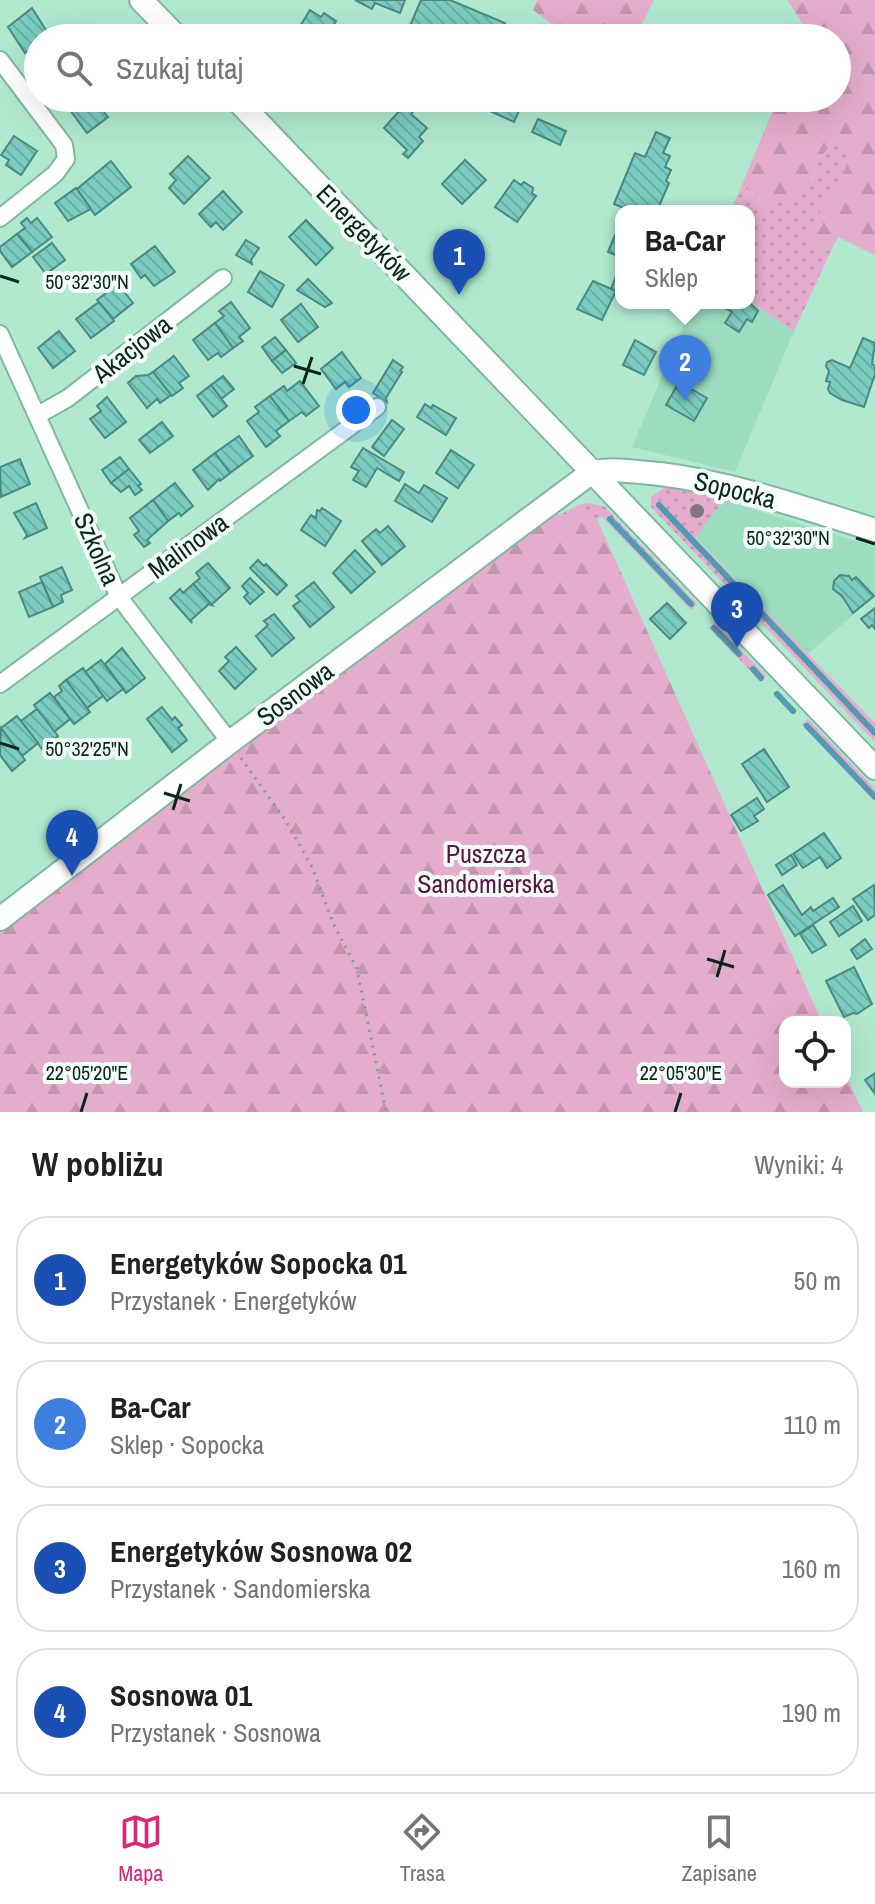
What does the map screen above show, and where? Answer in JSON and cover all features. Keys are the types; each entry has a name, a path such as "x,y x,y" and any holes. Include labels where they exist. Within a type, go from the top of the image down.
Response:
{"street":[{"path":"141,0 164,24"},
{"path":"0,60 24,92"},
{"path":"0,218 55,174 66,159 64,145 39,112"},
{"name":"Energetyków","path":"248,112 875,768"},
{"name":"Akacjowa","path":"38,415 68,398 223,278"},
{"name":"Szkolna","path":"0,334 119,597 230,742"},
{"name":"Malinowa","path":"0,684 377,407"},
{"name":"Sopocka","path":"592,472 609,469 686,477 875,530"},
{"name":"Sosnowa","path":"0,919 230,742 592,472"}],"path":[{"path":"230,742 286,821 312,867 333,923 357,969 386,1112"}],"shaded area":[{"path":"755,305 794,331 735,472 632,447 690,309 755,309"},
{"path":"723,500 875,547 875,596 808,654 695,537"}],"green space":[{"path":"537,0 654,0 642,24 552,24 533,10"},
{"path":"787,0 875,0 875,255 838,237 832,249 813,250 806,241 808,230 842,177 848,155 847,146 840,144 829,148 818,162 809,186 795,199 764,206 743,182 772,112 851,112 851,24 803,24"},
{"path":"840,144 847,146 846,166 808,230 820,250 832,249 794,331 755,305 755,205 733,205 743,182 764,206 813,180 820,158"},
{"path":"678,485 730,498 732,503 723,501 695,538 875,723 875,742 651,507 651,497 667,486"},
{"path":"578,505 604,506 697,604 691,610 601,516 597,519"},
{"name":"Puszcza Sandomierska","path":"578,505 597,519 819,1016 779,1016 779,1088 851,1086 863,1112 0,1112 0,933 555,510 560,515"},
{"path":"715,622 766,676 761,682 709,628"},
{"path":"808,719 875,789 875,802 802,725"}],"building":[{"path":"355,0 405,0 400,13 375,3 372,9"},
{"path":"421,0 450,0 505,23 505,24 411,24"},
{"path":"32,8 42,24 24,24 24,51 8,27"},
{"path":"310,10 321,17 324,13 336,21 334,24 301,24"},
{"path":"71,112 104,112 108,117 87,133"},
{"path":"398,112 413,112 411,114 427,128 419,137 423,141 408,158 403,154 407,150 384,128"},
{"path":"492,112 518,112 514,122"},
{"path":"538,119 566,131 560,145 532,132"},
{"path":"656,132 670,138 663,153 670,156 665,167 671,170 666,181 669,183 660,205 614,204 635,153 645,157"},
{"path":"14,136 37,151 21,175 6,165 9,160 1,155"},
{"path":"188,156 210,178 184,204 169,188 176,180 170,174"},
{"path":"465,160 486,180 462,204 442,184"},
{"path":"111,161 131,187 95,215 77,189"},
{"path":"514,180 533,188 532,193 536,196 517,222 495,207"},
{"path":"76,188 91,209 68,221 55,203"},
{"path":"223,191 242,212 223,230 216,222 211,227 199,214"},
{"path":"27,218 31,223 37,218 52,237 32,252 17,234 25,228 21,223"},
{"path":"306,220 333,248 316,265 289,237"},
{"path":"17,234 32,252 12,267 0,247"},
{"path":"615,235 615,255 608,252"},
{"path":"246,240 259,248 251,260 252,264 236,255"},
{"path":"52,243 65,260 46,274 33,257"},
{"path":"155,246 175,272 154,286 145,275 141,278 131,264"},
{"path":"260,271 284,285 272,307 248,292"},
{"path":"308,279 332,303 325,307 297,290"},
{"path":"593,281 615,291 602,320 577,309"},
{"path":"118,284 133,303 113,319 97,300"},
{"path":"99,302 114,321 91,338 76,319"},
{"path":"231,302 250,328 239,337 243,341 233,348 215,323 224,316 219,311"},
{"path":"301,304 318,327 298,342 281,320"},
{"path":"755,308 758,311 752,322 747,319 739,332 725,323 732,312 727,309"},
{"path":"215,323 233,348 221,357 218,353 208,360 193,340"},
{"path":"59,331 75,351 53,368 38,348"},
{"path":"275,337 286,350 272,361 262,347"},
{"path":"863,338 875,343 872,364 875,374 864,407 830,393 830,382 826,381 829,371 827,362 832,360 850,368"},
{"path":"635,340 656,352 644,375 623,365"},
{"path":"286,350 296,363 282,373 272,361"},
{"path":"342,352 361,378 349,387 345,382 336,389 321,369"},
{"path":"174,356 189,376 179,383 183,388 172,396 153,372"},
{"path":"393,360 403,367 386,398 387,402 373,393"},
{"path":"153,372 171,395 160,403 157,399 147,408 128,383 136,376"},
{"path":"223,376 234,389 221,399 211,385"},
{"path":"300,381 319,406 306,416 302,412 289,421 270,396 284,386 287,391"},
{"path":"679,382 707,398 694,421 666,405"},
{"path":"211,385 227,406 213,417 197,396"},
{"path":"270,396 289,421 276,431 280,436 266,447 247,421 259,412 255,407"},
{"path":"107,397 126,422 105,438 90,419 101,411 97,406"},
{"path":"425,404 456,418 446,435 417,417"},
{"path":"392,420 404,429 384,456 372,447"},
{"path":"162,422 173,436 150,453 139,440"},
{"path":"239,436 253,456 230,473 215,453"},
{"path":"363,448 404,472 399,481 377,468 366,487 353,480 359,471 351,467"},
{"path":"451,450 474,465 458,488 436,473"},
{"path":"215,453 230,473 208,490 193,470"},
{"path":"120,457 129,469 111,483 102,470"},
{"path":"20,459 30,484 1,497 0,467"},
{"path":"129,469 141,484 138,486 142,490 135,495 129,486 121,492 111,483"},
{"path":"175,483 193,506 181,516 179,513 168,521 153,500"},
{"path":"405,484 419,493 424,485 447,498 432,522 395,501"},
{"path":"153,500 168,521 147,540 150,543 144,547 134,535 139,531 130,518"},
{"path":"36,503 47,528 25,538 27,535 14,513"},
{"path":"322,508 341,521 325,546 301,530 311,515 316,518 317,510"},
{"path":"388,526 405,546 382,565 362,541 376,529 380,533"},
{"path":"355,550 375,572 351,593 333,573"},
{"path":"258,560 287,585 277,595 250,568"},
{"path":"208,563 230,588 211,605 193,584 200,578 196,573"},
{"path":"62,567 72,590 61,595 63,602 53,607 40,577"},
{"path":"840,575 849,576 852,580 856,577 874,596 853,613 842,596 833,589 834,581"},
{"path":"250,578 264,592 250,604 244,597 248,593 242,586"},
{"path":"42,582 53,607 29,617 19,592"},
{"path":"314,582 334,607 310,627 293,606 300,601 296,596"},
{"path":"193,584 212,605 209,604 191,620 192,623 170,598 180,589 183,593"},
{"path":"667,603 686,623 670,639 650,619"},
{"path":"875,608 875,629 872,625 869,628 861,619"},
{"path":"274,614 294,638 272,656 256,636 268,625 264,621"},
{"path":"236,647 256,669 235,689 219,671 229,661 225,657"},
{"path":"122,648 145,678 126,693 105,664"},
{"path":"101,660 123,689 107,701 85,672"},
{"path":"83,668 103,696 87,708 66,680"},
{"path":"66,680 90,712 74,724 54,697 62,691 59,686"},
{"path":"50,693 70,719 54,732 34,705"},
{"path":"162,707 172,720 175,717 182,725 178,728 187,740 172,752 147,719"},
{"path":"37,709 58,736 42,749 21,721"},
{"path":"17,716 38,743 22,756 1,728"},
{"path":"1,728 25,760 12,771 0,755"},
{"path":"764,749 789,787 767,802 742,764"},
{"path":"757,798 764,809 754,816 758,821 741,831 731,815"},
{"path":"824,833 841,858 827,868 820,857 803,868 793,854"},
{"path":"791,855 797,865 782,875 776,865"},
{"path":"783,885 802,915 811,907 813,911 833,898 839,907 795,936 768,895"},
{"path":"874,885 875,915 868,920 853,899"},
{"path":"853,906 862,921 839,936 830,922"},
{"path":"813,925 826,945 812,953 800,934"},
{"path":"865,939 872,949 857,959 851,950"},
{"path":"854,967 872,1004 857,1014 844,1016 826,981"},
{"path":"875,1073 875,1094 865,1080"}],"waterway":[{"path":"659,505 875,733"},
{"path":"610,519 691,604"},
{"path":"714,628 739,654"},
{"path":"753,669 761,678"},
{"path":"777,694 793,711"},
{"path":"807,726 875,797"}],"place":[{"name":"Energetyków Sopocka 01","path":"459,295"},
{"name":"Ba-Car","path":"685,401"},
{"name":"Energetyków Sosnowa 02","path":"737,648"},
{"name":"Sosnowa 01","path":"72,876"}]}
